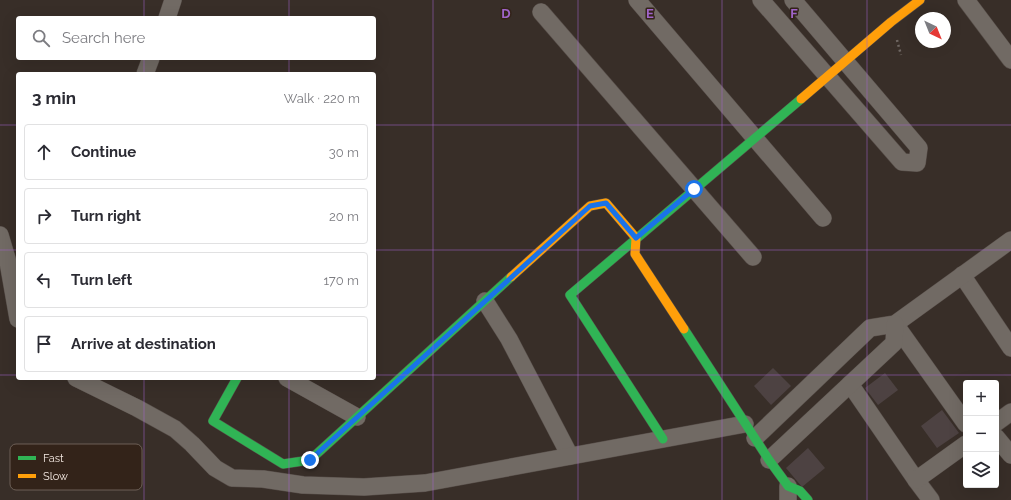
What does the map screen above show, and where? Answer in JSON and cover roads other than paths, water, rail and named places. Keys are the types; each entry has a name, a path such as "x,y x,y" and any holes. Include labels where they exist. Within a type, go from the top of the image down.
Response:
{"street":[{"path":"167,16 173,0"},
{"path":"637,0 823,218"},
{"path":"761,0 902,162 917,163 919,148 793,0"},
{"path":"663,439 570,295 891,22 920,0"},
{"path":"966,0 1011,60"},
{"path":"541,12 753,257"},
{"path":"146,72 150,60"},
{"path":"236,380 213,421 283,464 310,460 590,206 606,203 636,238 635,254 755,438 788,493 800,491 808,500"},
{"path":"0,237 8,262 16,308"},
{"path":"755,438 870,328 895,324 1011,240"},
{"path":"962,275 1011,348"},
{"path":"485,301 509,339 570,456"},
{"path":"769,460 894,344 895,324"},
{"path":"895,324 963,420"},
{"path":"80,380 137,408 175,429 215,468 232,478 263,479 303,485 364,487 425,483 745,424"},
{"path":"291,380 357,417"},
{"path":"850,384 931,500"},
{"path":"999,421 1011,412"},
{"path":"999,441 1011,455"},
{"path":"916,480 963,446"}]}
